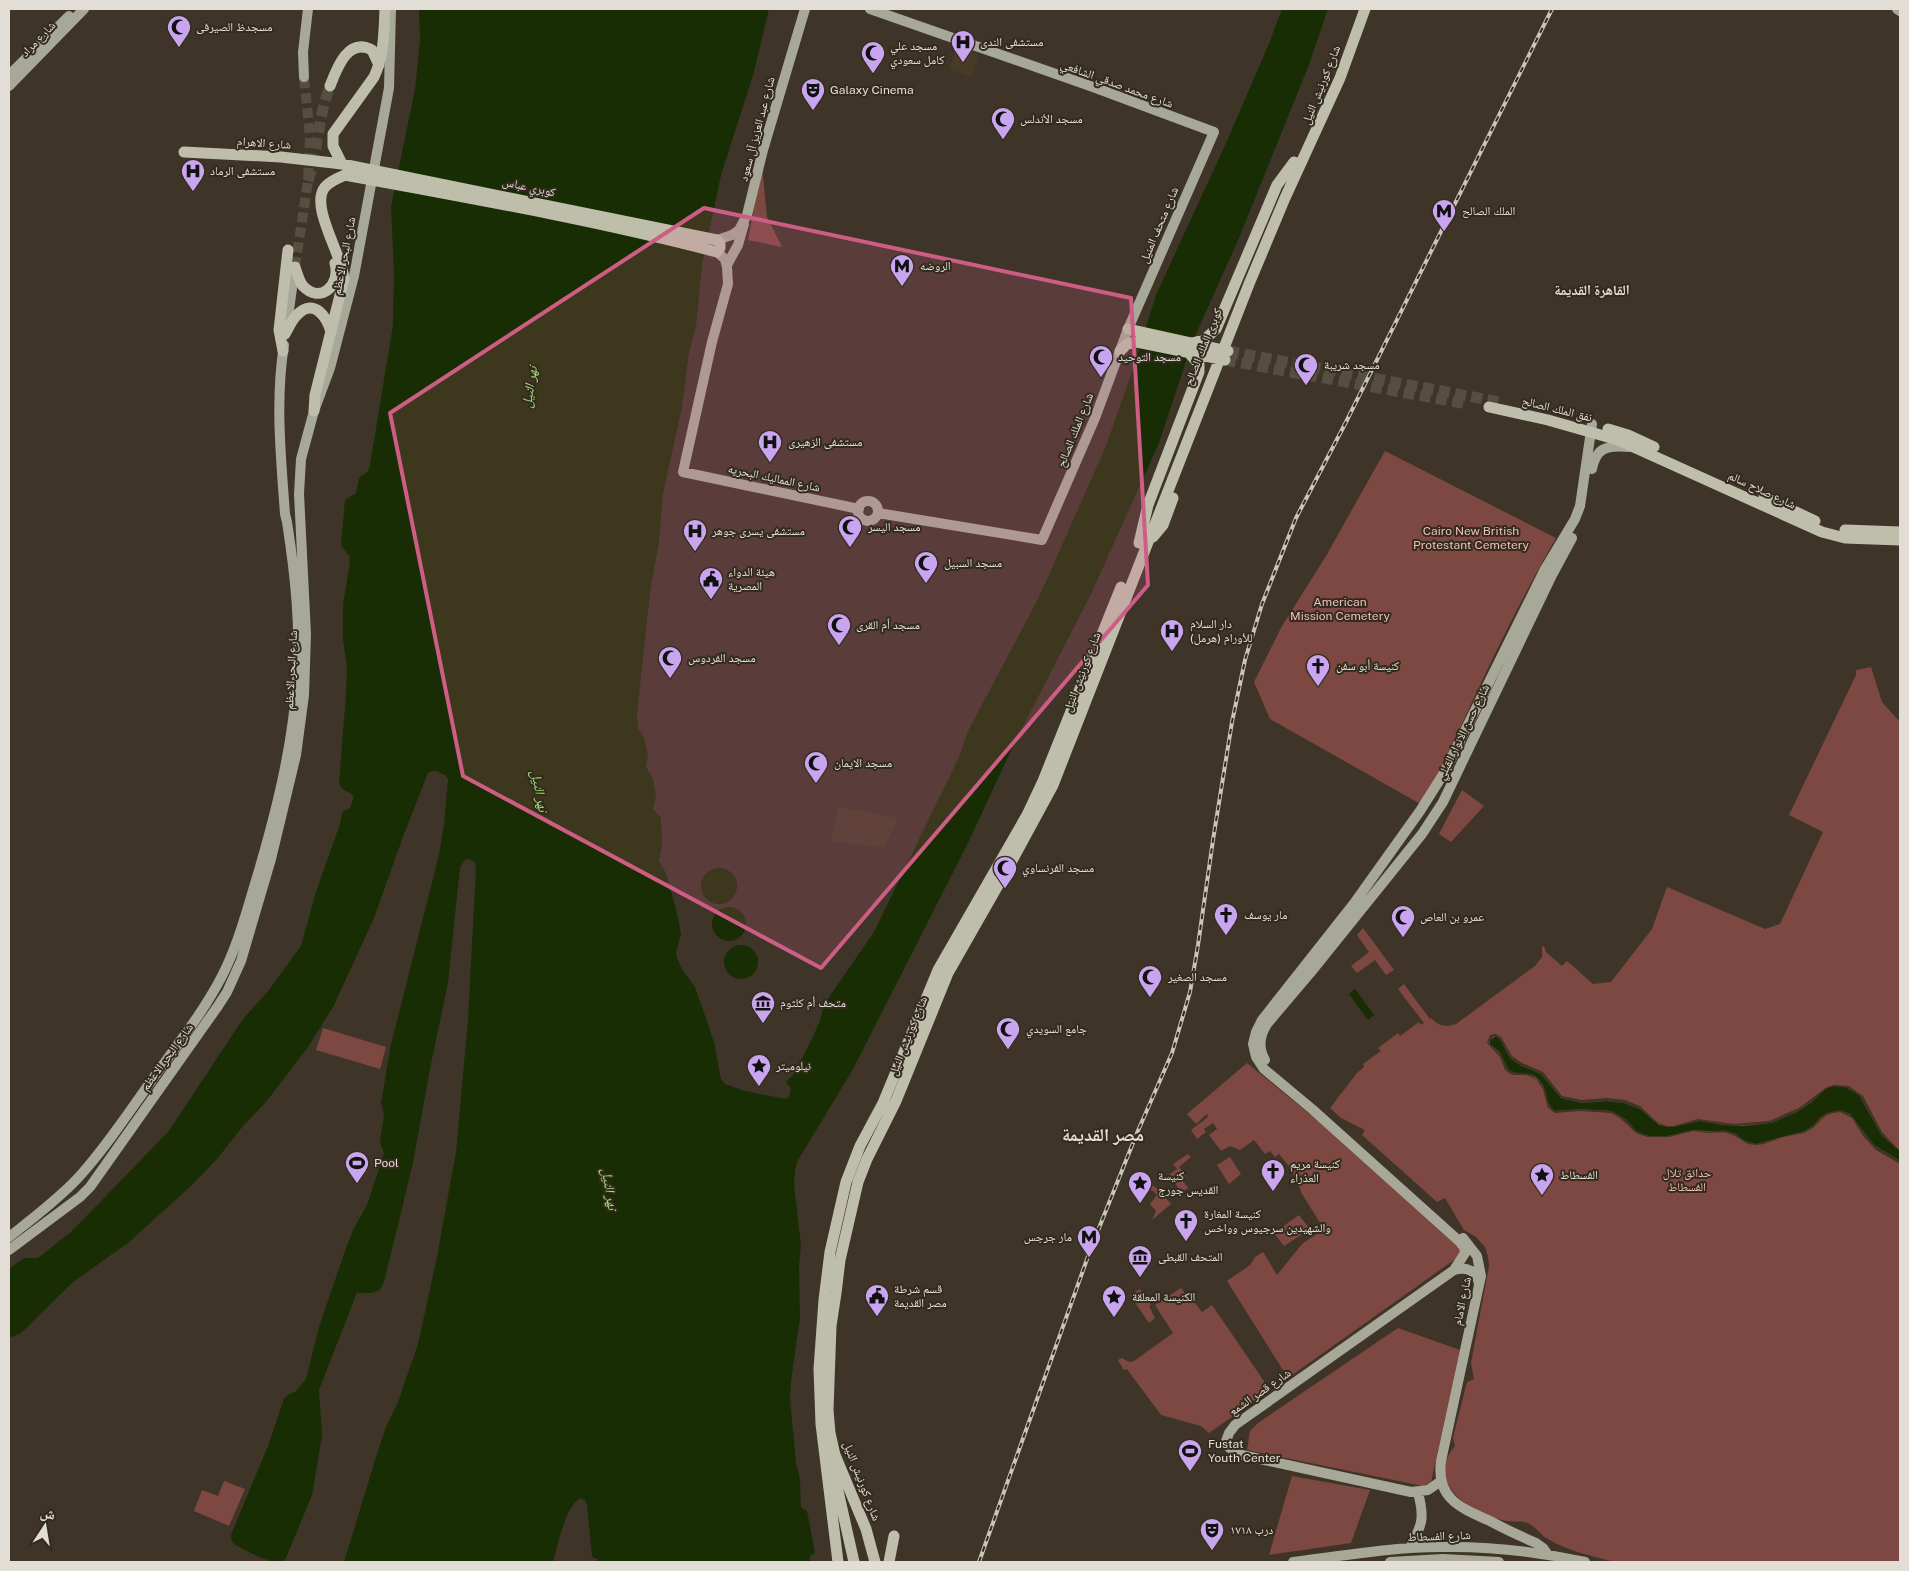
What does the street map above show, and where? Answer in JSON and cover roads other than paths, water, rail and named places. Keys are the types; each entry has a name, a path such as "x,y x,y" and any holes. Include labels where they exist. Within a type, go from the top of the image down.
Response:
{"highway":[{"path":"295,267 300,282 310,291 324,292 334,283 337,270 326,226 322,192 344,170 333,146 333,134 374,77 379,65 385,9"},
{"name":"شارع كورنيش النيل","path":"1296,166 1358,9"},
{"name":"شارع كورنيش النيل","path":"1296,166 1340,78 1365,9"},
{"path":"330,86 341,62 353,48 360,46 372,50 379,65"},
{"name":"شارع الاهرام","path":"184,152 281,157 344,170"},
{"path":"1197,347 1216,330 1278,185 1296,166"},
{"path":"1142,544 1164,522 1226,355 1294,192 1296,166"},
{"name":"كوبرى الملك الصالح","path":"1142,544 1278,195 1296,166"},
{"name":"كوبري عباس","path":"344,170 712,245"},
{"path":"314,411 315,395 344,279 341,264 326,226"},
{"path":"283,351 279,330 288,250"},
{"path":"285,334 299,312 307,308 316,309 324,314 331,332"},
{"path":"1224,310 1242,316"},
{"path":"1120,351 1137,335 1226,355"},
{"path":"1197,347 1226,355"},
{"path":"1142,544 1148,505 1200,368 1197,347"},
{"path":"1194,388 1204,387 1211,395"},
{"name":"نفق الملك الصالح","path":"1500,402 1620,436"},
{"name":"نفق الملك الصالح","path":"1489,407 1548,422 1591,428"},
{"name":"شارع صلاح سالم","path":"1620,436 1638,448 1814,529 1845,538 1900,540"},
{"name":"شارع صلاح سالم","path":"1620,436 1826,526 1849,531 1900,532"},
{"name":"شارع كورنيش النيل","path":"875,1562 866,1528 835,1455 830,1433 828,1410 831,1326 840,1260 858,1182 867,1159 896,1101 948,973 1053,785 1142,544"},
{"name":"شارع كورنيش النيل","path":"838,1562 821,1424 819,1369 828,1271 835,1226 846,1182 860,1146 883,1103 938,970 1024,820 1039,790 1142,544"},
{"path":"835,1455 836,1482 854,1562"},
{"path":"889,1562 894,1536"}],"main road":[{"name":"شارع مراد","path":"9,69 69,9"},
{"path":"9,75 78,9"},
{"name":"شارع مراد","path":"9,86 84,9"},
{"path":"304,77 302,52 308,9"},
{"name":"شارع البحر الاعظم","path":"9,1250 80,1198 90,1187 218,1006 227,992 241,961 271,859 296,755 304,695 306,655 306,610 299,478 301,459 314,411 330,368 355,271 389,88 391,9"},
{"name":"شارع عبد العزيز آل سعود","path":"727,265 738,245 763,150 804,9"},
{"name":"شارع محمد صدقي الشافعي","path":"870,9 1093,87 1214,132"},
{"name":"شارع متحف المنيل","path":"1137,335 1214,132"},
{"path":"727,265 712,245 732,235 744,223"},
{"name":"شارع المماليك البحريه","path":"727,265 728,284 713,339 683,472 858,509 863,502 872,501 878,507 878,513"},
{"name":"شارع البحر الاعظم","path":"9,1237 75,1181 107,1143 214,990 231,958 252,895 288,753 296,694 298,630 296,589 285,514 278,396 295,267"},
{"name":"شارع الملك الصالح","path":"878,513 1042,540 1091,426 1120,351"},
{"name":"شارع حسن الانوار القبلي","path":"1347,920 1444,773 1545,569 1575,519 1580,506 1591,428"},
{"name":"شارع حسن الانوار القبلي","path":"1264,1022 1432,819 1449,790 1548,583 1585,511 1592,467 1596,456 1610,446 1638,448"},
{"path":"285,514 293,516 300,513"},
{"path":"1420,811 1432,819"},
{"name":"شارع الامام","path":"1264,1022 1261,1046 1264,1058 1271,1066 1447,1222 1480,1265 1481,1276 1440,1461 1441,1481"},
{"path":"75,1181 82,1186 90,1187"},
{"name":"شارع الامام","path":"1454,1270 1469,1251"},
{"path":"1454,1270 1466,1268 1473,1272 1478,1278 1479,1285"},
{"name":"شارع قصر الشمع","path":"1418,1493 1237,1454 1225,1444 1229,1433 1235,1425 1454,1270"},
{"path":"1410,1548 1422,1523 1418,1493 1433,1488 1441,1481 1446,1493 1460,1507 1536,1543 1548,1555"},
{"name":"شارع الفسطاط","path":"1293,1562 1410,1548 1471,1547 1548,1555 1585,1562"},
{"name":"شارع الفسطاط","path":"1390,1562 1442,1559 1499,1562"}],"water":[{"name":"نهر النيل","path":"419,9 769,9 754,72 721,175 702,265 696,326 689,352 682,407 663,494 659,542 650,592 637,715 638,728 644,738 648,755 646,767 653,778 656,796 653,809 661,818 662,845 659,861 666,873 681,934 676,952 677,958 682,969 695,987 714,1042 721,1079 725,1084 745,1091 786,1099 789,1097 791,1088 786,1082 793,1075 810,1043 825,1003 874,932 959,757 968,731 1039,597 1106,446 1156,295 1227,141 1282,9 1328,9 1308,67 1239,238 1192,343 1159,443 1091,594 1014,744 967,845 852,1071 798,1160 794,1184 801,1245 799,1267 800,1318 790,1399 796,1463 800,1480 801,1507 807,1511 815,1553 810,1556 810,1562 598,1562 597,1558 592,1556 587,1505 585,1500 580,1498 570,1509 566,1518 553,1562 344,1562 386,1427 398,1402 418,1344 437,1257 456,1152 468,1019 476,869 475,863 472,860 466,859 460,867 448,983 413,1163 384,1282 380,1290 371,1293 357,1293 319,1390 322,1435 312,1495 284,1560 275,1562 266,1559 246,1551 232,1542 231,1535 268,1446 284,1399 289,1394 295,1392 306,1379 319,1327 346,1248 353,1230 367,1205 384,1153 380,1142 384,1114 381,1103 391,1044 439,855 444,825 448,779 437,771 428,773 374,918 333,1007 308,1047 266,1102 194,1183 128,1243 73,1282 21,1333 9,1338 9,1269 24,1258 38,1258 72,1231 168,1132 243,1019 269,990 301,946 316,892 341,821 342,812 350,808 354,797 342,788 339,783 347,668 343,639 343,604 350,562 349,556 341,545 345,500 356,493 359,478 368,471 370,465 393,325 394,273 391,207 415,89 420,40"},
{"path":"719,868 731,874 737,886 731,898 719,904 707,898 701,886 707,874"},
{"path":"729,907 736,908 741,912 745,917 745,931 741,936 736,940 729,941 722,940 717,936 713,931 712,924 713,917 717,912 722,908"},
{"path":"741,945 748,946 753,950 757,955 757,969 753,974 748,978 741,979 734,978 729,974 725,969 724,962 725,955 729,950 734,946"},
{"path":"1355,989 1374,1015 1368,1020 1349,994"},
{"path":"1496,1036 1500,1039 1510,1058 1520,1065 1541,1074 1561,1098 1582,1103 1606,1101 1624,1103 1640,1109 1659,1125 1672,1127 1700,1121 1743,1126 1771,1123 1797,1112 1812,1102 1825,1089 1833,1086 1845,1087 1859,1095 1882,1136 1900,1151 1900,1161 1874,1145 1850,1114 1839,1110 1821,1117 1805,1131 1756,1144 1745,1141 1734,1133 1693,1130 1668,1136 1649,1136 1637,1132 1626,1120 1612,1111 1580,1109 1555,1111 1550,1105 1543,1084 1536,1077 1529,1074 1511,1072 1507,1068 1499,1052 1490,1044 1490,1040"}],"tunnel":[{"path":"295,267 308,181 310,137 304,77"},
{"path":"308,181 330,86"},
{"path":"1228,351 1500,402"},
{"path":"1225,360 1467,404"}],"railway":[{"path":"979,1562 1091,1248 1137,1133 1172,1053 1190,992 1232,722 1245,660 1262,604 1296,518 1345,424 1552,9"}],"place":[{"name":"مسجدظ الصيرفى","path":"179,48"},
{"name":"مستشفى الندى","path":"963,63"},
{"name":"مسجد علي كامل سعودي","path":"873,74"},
{"name":"Galaxy Cinema","path":"813,111"},
{"name":"مسجد الأندلس","path":"1003,140"},
{"name":"مستشفى الرماد","path":"193,192"},
{"name":"الملك الصالح","path":"1444,232"},
{"name":"الروضه","path":"902,287"},
{"name":"مسجد التوحيد","path":"1101,378"},
{"name":"مسجد شريبة","path":"1306,386"},
{"name":"مستشفى الزهيرى","path":"770,463"},
{"name":"مسجد اليسر","path":"850,548"},
{"name":"مستشفى يسرى جوهر","path":"695,552"},
{"name":"مسجد السبيل","path":"926,584"},
{"name":"هيئة الدواء المصرية","path":"711,600"},
{"name":"مسجد أم القرى","path":"839,646"},
{"name":"دار السلام للأورام (هرمل)","path":"1172,652"},
{"name":"مسجد الفردوس","path":"670,679"},
{"name":"كنيسة أبو سفن","path":"1318,687"},
{"name":"مسجد الايمان","path":"816,784"},
{"name":"مسجد الفرنساوي","path":"1005,889"},
{"name":"مار يوسف","path":"1226,936"},
{"name":"عمرو بن العاص","path":"1403,938"},
{"name":"مسجد الصغير","path":"1150,998"},
{"name":"متحف أم كلثوم","path":"763,1024"},
{"name":"جامع السويدي","path":"1008,1050"},
{"name":"نيلوميتر","path":"759,1087"},
{"name":"Pool","path":"357,1184"},
{"name":"كنيسة مريم العذراء","path":"1273,1192"},
{"name":"الفسطاط","path":"1542,1196"},
{"name":"كنيسة القديس جورج","path":"1140,1204"},
{"name":"كنيسة المغارة والشهيدين سرجيوس وواخس","path":"1186,1242"},
{"name":"مار جرجس","path":"1089,1258"},
{"name":"المتحف القبطى","path":"1140,1278"},
{"name":"قسم شرطة مصر القديمة","path":"877,1317"},
{"name":"الكنيسة المعلقة","path":"1114,1318"},
{"name":"Fustat Youth Center","path":"1190,1472"},
{"name":"درب ١٧١٨","path":"1212,1551"}],"district":[{"name":"القاهرة القديمة","path":"1592,290"},
{"name":"مصر القديمة","path":"1103,1135"}],"park label":[{"name":"Cairo New British Protestant Cemetery","path":"1471,538"},
{"name":"American Mission Cemetery","path":"1340,609"},
{"name":"حدائق تلال الفسطاط","path":"1687,1180"}]}
